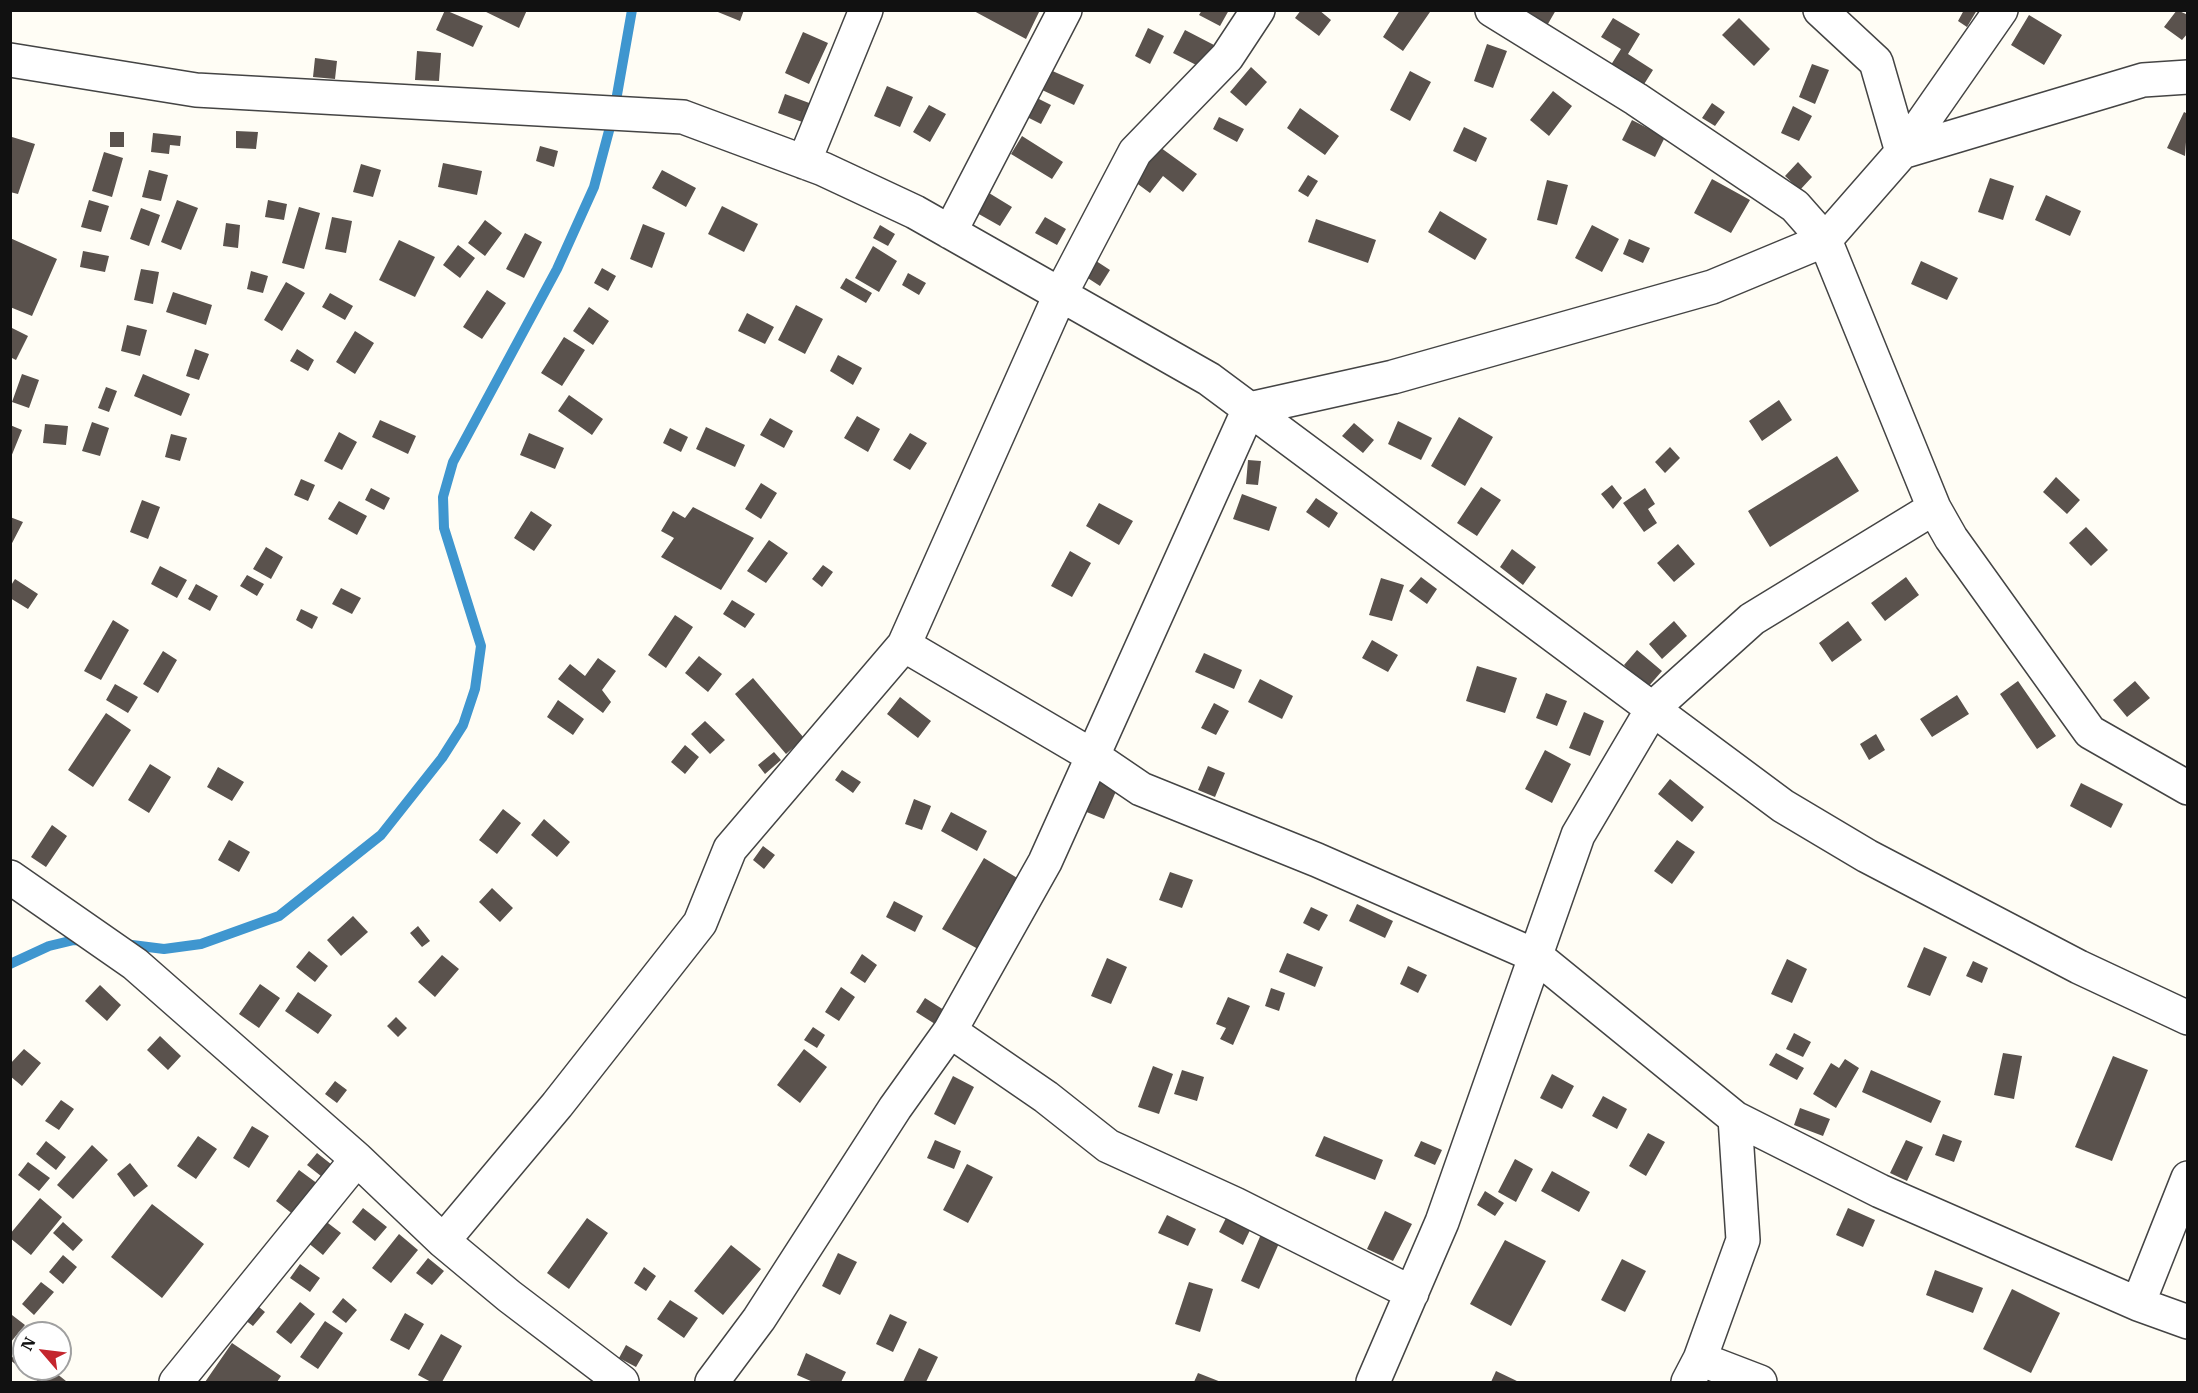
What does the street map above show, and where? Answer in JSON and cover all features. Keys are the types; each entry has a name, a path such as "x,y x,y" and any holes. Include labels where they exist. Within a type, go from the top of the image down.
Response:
{"street":[{"path":"804,162 866,10"},
{"path":"950,232 1065,10"},
{"path":"443,1241 557,1105 700,923 730,849 904,645 1060,294 1135,152 1227,57 1258,10"},
{"path":"1492,10 1636,99 1795,206 1825,240 1934,508 1951,538 2090,732 2187,788"},
{"path":"1820,10 1876,62 1902,152"},
{"path":"1249,409 1393,376 1712,287 1825,240 1902,152 2001,10"},
{"path":"10,60 196,90 683,117 804,162 915,212 1209,379 1783,806 1867,856 2079,967 2187,1018"},
{"path":"1902,152 2143,80 2187,77"},
{"path":"712,1383 759,1319 895,1108 950,1031 1045,862 1091,755 1249,409"},
{"path":"1373,1383 1442,1222 1578,835 1653,708 1752,620 1934,508"},
{"path":"904,645 1091,755 1141,789 1317,860 1536,956 1735,1118 1880,1191 2138,1304 2187,1322"},
{"path":"10,877 135,964 357,1159 443,1241 509,1296 622,1383"},
{"path":"950,1031 1046,1097 1108,1146 1235,1204 1412,1293"},
{"path":"1735,1118 1743,1240 1694,1371 1760,1383"},
{"path":"176,1383 357,1159"},
{"path":"2138,1304 2187,1178"}],"building":[{"path":"445,10 483,26 473,47 436,30"},
{"path":"482,10 527,10 519,28"},
{"path":"713,10 744,10 740,21"},
{"path":"972,10 1040,10 1026,39"},
{"path":"1202,10 1229,10 1220,26 1199,15"},
{"path":"1301,10 1319,10 1331,20 1319,36 1295,18"},
{"path":"1400,10 1430,12 1403,51 1383,37"},
{"path":"1514,10 1556,10 1545,29"},
{"path":"1964,10 1977,10 1967,27 1958,21"},
{"path":"2177,10 2188,15 2188,33 2182,40 2164,27"},
{"path":"2029,15 2062,35 2044,65 2011,45"},
{"path":"1613,18 1640,34 1628,54 1653,70 1641,89 1609,68 1621,49 1601,37"},
{"path":"1739,18 1770,49 1754,66 1722,35"},
{"path":"1148,28 1164,36 1150,64 1135,56"},
{"path":"1185,30 1214,45 1202,68 1173,53"},
{"path":"803,32 828,43 809,84 785,73"},
{"path":"1487,44 1507,51 1493,88 1474,81"},
{"path":"417,51 441,53 439,81 415,80"},
{"path":"315,58 337,61 335,79 313,77"},
{"path":"1812,64 1829,70 1815,104 1799,97"},
{"path":"1251,67 1267,82 1246,106 1230,92"},
{"path":"1048,69 1084,85 1074,105 1040,89"},
{"path":"1410,71 1431,82 1410,121 1390,110"},
{"path":"887,86 913,97 900,127 874,116"},
{"path":"1553,91 1572,106 1549,136 1530,120"},
{"path":"785,94 812,104 805,123 778,113"},
{"path":"1033,96 1051,105 1041,124 1023,115"},
{"path":"1712,103 1725,112 1715,126 1702,118"},
{"path":"929,105 946,114 930,142 913,132"},
{"path":"1793,106 1812,116 1799,141 1781,133"},
{"path":"1300,108 1339,136 1325,155 1287,128"},
{"path":"2184,112 2188,114 2185,156 2167,148"},
{"path":"1219,117 1244,129 1237,142 1213,129"},
{"path":"1632,120 1665,137 1655,157 1622,140"},
{"path":"1464,127 1487,138 1476,162 1453,151"},
{"path":"236,131 258,132 256,149 236,148"},
{"path":"110,132 124,132 124,147 110,147"},
{"path":"153,133 181,136 180,146 170,145 169,154 151,152"},
{"path":"1022,136 1063,162 1052,179 1011,154"},
{"path":"12,137 35,144 18,194 10,192"},
{"path":"1157,145 1197,174 1183,192 1163,176 1150,193 1131,179"},
{"path":"540,146 558,151 554,167 536,161"},
{"path":"104,152 123,158 112,197 92,191"},
{"path":"1798,162 1812,177 1800,190 1785,176"},
{"path":"443,163 482,171 477,195 438,187"},
{"path":"361,164 381,170 373,197 353,192"},
{"path":"149,170 168,175 161,201 142,197"},
{"path":"662,170 696,188 686,207 652,188"},
{"path":"1308,175 1318,181 1308,197 1298,191"},
{"path":"1990,178 2014,186 2003,220 1978,212"},
{"path":"1712,179 1750,200 1731,233 1694,213"},
{"path":"1547,180 1568,185 1557,225 1537,220"},
{"path":"989,193 1012,207 1000,226 977,213"},
{"path":"2046,195 2081,211 2070,236 2035,220"},
{"path":"89,200 109,206 101,232 81,227"},
{"path":"177,200 198,208 181,250 161,242"},
{"path":"268,200 287,204 284,220 265,217"},
{"path":"722,206 758,224 744,252 708,234"},
{"path":"299,207 320,213 304,269 282,263"},
{"path":"141,208 160,215 149,246 130,239"},
{"path":"1440,211 1487,239 1475,260 1428,232"},
{"path":"332,217 352,221 346,253 325,249"},
{"path":"1045,217 1066,229 1057,245 1035,233"},
{"path":"1316,219 1376,240 1368,263 1308,242"},
{"path":"485,220 502,233 485,256 468,243"},
{"path":"226,223 240,225 238,248 223,246"},
{"path":"643,224 665,233 652,268 630,259"},
{"path":"880,225 895,234 888,246 873,238"},
{"path":"1592,225 1619,239 1602,272 1575,258"},
{"path":"525,233 542,242 524,278 506,269"},
{"path":"10,238 57,259 32,316 10,307"},
{"path":"1629,239 1650,248 1643,263 1623,254"},
{"path":"399,240 435,257 415,297 379,280"},
{"path":"458,245 475,258 460,278 443,265"},
{"path":"873,246 897,261 879,292 855,278"},
{"path":"83,251 109,256 105,272 80,267"},
{"path":"1090,257 1110,270 1100,286 1080,273"},
{"path":"1921,261 1958,278 1947,300 1911,284"},
{"path":"602,268 616,276 608,291 594,283"},
{"path":"141,269 159,272 153,304 134,300"},
{"path":"251,271 268,276 263,293 247,289"},
{"path":"908,273 926,283 919,295 902,285"},
{"path":"846,278 872,293 866,303 840,288"},
{"path":"286,282 305,293 282,331 264,320"},
{"path":"487,290 506,303 482,339 463,327"},
{"path":"173,292 212,305 206,325 166,312"},
{"path":"330,293 353,306 345,320 322,307"},
{"path":"796,305 823,319 805,354 778,340"},
{"path":"589,307 609,321 593,345 573,331"},
{"path":"747,313 774,327 765,344 738,331"},
{"path":"127,325 147,330 140,356 121,351"},
{"path":"10,327 28,336 16,360 10,357"},
{"path":"355,331 374,343 355,374 336,362"},
{"path":"564,337 585,350 562,386 541,373"},
{"path":"195,349 209,354 199,380 186,376"},
{"path":"297,349 314,360 308,371 290,361"},
{"path":"838,355 862,368 853,385 830,371"},
{"path":"22,374 39,380 29,408 12,402"},
{"path":"143,374 190,394 181,416 134,396"},
{"path":"106,387 117,391 109,412 98,408"},
{"path":"569,395 603,419 592,435 558,411"},
{"path":"1779,400 1792,420 1762,441 1749,421"},
{"path":"857,416 880,429 868,452 844,438"},
{"path":"1459,417 1493,437 1465,486 1431,466"},
{"path":"770,418 793,431 784,448 760,435"},
{"path":"380,420 416,436 408,454 372,437"},
{"path":"1398,421 1432,438 1421,460 1388,444"},
{"path":"92,422 109,428 100,456 82,451"},
{"path":"1354,423 1374,440 1363,453 1342,436"},
{"path":"45,424 68,426 66,445 43,443"},
{"path":"10,425 22,430 11,457 10,457"},
{"path":"706,427 745,445 735,467 696,449"},
{"path":"670,428 688,437 681,452 663,443"},
{"path":"339,432 357,442 342,470 324,461"},
{"path":"529,433 564,448 555,469 520,455"},
{"path":"910,433 927,443 910,470 893,460"},
{"path":"171,434 187,438 180,461 165,457"},
{"path":"1670,447 1680,458 1665,473 1655,462"},
{"path":"1837,456 1859,491 1770,547 1748,511"},
{"path":"1248,460 1261,461 1258,485 1246,484"},
{"path":"2056,477 2080,500 2067,514 2043,492"},
{"path":"301,479 315,485 308,501 294,495"},
{"path":"761,483 777,493 761,519 745,509"},
{"path":"1612,485 1622,498 1613,509 1601,494"},
{"path":"1481,487 1501,500 1477,536 1457,523"},
{"path":"371,488 390,498 384,510 365,500"},
{"path":"1645,488 1655,504 1648,509 1657,523 1644,532 1623,503"},
{"path":"1242,494 1277,507 1269,531 1233,519"},
{"path":"1316,498 1338,513 1329,528 1306,512"},
{"path":"142,500 160,507 148,539 130,532"},
{"path":"339,501 367,516 357,535 328,519"},
{"path":"1099,503 1133,521 1119,545 1086,526"},
{"path":"693,507 754,538 721,590 661,557 674,538 661,531 673,511 685,518"},
{"path":"531,511 552,525 534,551 514,538"},
{"path":"10,517 23,522 10,547"},
{"path":"2086,527 2108,550 2091,566 2069,543"},
{"path":"769,540 788,553 766,583 747,571"},
{"path":"1678,544 1695,564 1674,582 1657,563"},
{"path":"266,547 283,557 271,579 253,569"},
{"path":"1512,549 1536,567 1523,585 1500,567"},
{"path":"1070,551 1091,563 1072,597 1051,586"},
{"path":"823,565 833,572 822,587 812,579"},
{"path":"160,566 187,580 177,598 151,584"},
{"path":"247,575 264,584 257,596 240,586"},
{"path":"1421,577 1437,589 1427,604 1409,591"},
{"path":"1906,577 1919,595 1885,621 1871,603"},
{"path":"1381,578 1404,585 1392,621 1369,615"},
{"path":"15,579 38,594 28,609 10,598 10,587"},
{"path":"196,584 218,596 210,611 188,599"},
{"path":"341,588 361,598 352,614 332,604"},
{"path":"732,600 755,614 745,628 723,614"},
{"path":"301,609 318,617 312,629 296,620"},
{"path":"675,615 693,627 666,668 648,655"},
{"path":"113,620 129,630 101,680 84,671"},
{"path":"1674,621 1687,636 1662,659 1649,644"},
{"path":"1848,621 1862,640 1832,662 1819,643"},
{"path":"1372,640 1398,655 1388,672 1362,658"},
{"path":"1637,650 1662,671 1648,687 1624,665"},
{"path":"163,651 177,660 158,693 143,684"},
{"path":"1204,653 1242,670 1234,689 1195,672"},
{"path":"699,656 722,674 708,692 685,673"},
{"path":"598,658 616,671 602,690 611,702 603,713 558,679 570,664 585,676"},
{"path":"1477,666 1517,678 1505,713 1466,701"},
{"path":"753,678 804,738 786,754 735,694"},
{"path":"1260,679 1293,696 1282,719 1248,702"},
{"path":"2018,681 2056,736 2037,749 2000,694"},
{"path":"2135,681 2150,698 2127,717 2113,700"},
{"path":"115,684 138,697 128,713 106,700"},
{"path":"1546,693 1567,701 1557,726 1536,718"},
{"path":"1957,695 1969,714 1932,737 1920,719"},
{"path":"900,697 931,721 918,738 887,714"},
{"path":"558,700 584,719 573,735 547,717"},
{"path":"1214,703 1229,711 1216,735 1201,728"},
{"path":"1584,712 1604,721 1590,756 1569,748"},
{"path":"106,713 131,730 93,787 68,770"},
{"path":"705,721 725,740 710,754 691,734"},
{"path":"1876,734 1885,750 1869,760 1860,744"},
{"path":"685,745 699,757 685,774 671,762"},
{"path":"1545,750 1571,764 1552,803 1525,789"},
{"path":"774,752 781,760 765,774 758,765"},
{"path":"150,764 171,777 149,813 128,800"},
{"path":"1208,766 1225,773 1215,797 1198,790"},
{"path":"218,767 244,782 232,801 207,787"},
{"path":"842,770 861,782 853,793 835,780"},
{"path":"1091,779 1117,789 1104,819 1079,809"},
{"path":"1670,779 1704,807 1692,822 1658,794"},
{"path":"2081,783 2123,804 2111,828 2070,806"},
{"path":"914,799 931,806 922,830 905,824"},
{"path":"503,809 521,823 497,854 479,840"},
{"path":"951,812 987,831 977,851 941,831"},
{"path":"544,819 570,842 557,857 531,835"},
{"path":"52,825 67,836 46,867 31,857"},
{"path":"229,840 250,852 239,872 218,860"},
{"path":"1677,840 1695,852 1672,884 1654,871"},
{"path":"763,846 775,855 764,869 753,860"},
{"path":"984,858 1019,879 978,949 942,929"},
{"path":"1170,872 1193,880 1182,908 1159,900"},
{"path":"492,888 513,908 500,922 479,902"},
{"path":"894,901 923,916 915,932 886,917"},
{"path":"1357,904 1393,921 1385,938 1349,921"},
{"path":"1311,907 1328,915 1319,931 1303,923"},
{"path":"353,916 368,932 341,956 327,940"},
{"path":"418,926 430,941 422,947 410,933"},
{"path":"1924,947 1947,957 1930,996 1907,987"},
{"path":"309,951 328,966 315,982 296,967"},
{"path":"1287,953 1323,967 1315,987 1279,972"},
{"path":"862,954 877,965 865,983 850,973"},
{"path":"442,955 459,969 435,997 418,982"},
{"path":"1107,958 1127,967 1111,1004 1091,996"},
{"path":"1787,959 1807,969 1792,1003 1771,994"},
{"path":"1973,961 1988,968 1982,983 1966,976"},
{"path":"1408,966 1427,975 1418,993 1400,984"},
{"path":"260,984 280,998 259,1028 239,1014"},
{"path":"100,985 121,1005 107,1021 85,1001"},
{"path":"841,987 855,997 839,1021 825,1012"},
{"path":"1271,988 1285,993 1279,1011 1265,1006"},
{"path":"298,992 332,1015 318,1034 285,1011"},
{"path":"1228,997 1250,1006 1233,1045 1220,1039 1226,1028 1216,1024"},
{"path":"925,998 944,1010 935,1024 916,1012"},
{"path":"396,1017 407,1028 398,1037 387,1026"},
{"path":"813,1027 825,1035 817,1048 804,1040"},
{"path":"1794,1033 1811,1042 1803,1057 1786,1049"},
{"path":"160,1036 181,1056 168,1070 147,1050"},
{"path":"24,1049 41,1063 22,1086 10,1076 10,1064"},
{"path":"804,1049 827,1067 800,1103 777,1085"},
{"path":"1776,1053 1804,1068 1797,1080 1769,1065"},
{"path":"2003,1053 2022,1056 2014,1099 1994,1095"},
{"path":"2113,1056 2148,1070 2112,1161 2075,1147"},
{"path":"1845,1059 1859,1068 1836,1108 1813,1094 1831,1063 1839,1068"},
{"path":"1153,1066 1173,1074 1159,1114 1138,1107"},
{"path":"1182,1070 1204,1077 1197,1101 1174,1094"},
{"path":"1871,1070 1941,1101 1931,1123 1862,1092"},
{"path":"1552,1074 1574,1086 1562,1109 1540,1098"},
{"path":"953,1076 974,1087 955,1125 934,1114"},
{"path":"335,1081 347,1090 337,1103 325,1094"},
{"path":"1603,1096 1627,1109 1617,1129 1592,1116"},
{"path":"61,1100 74,1109 59,1130 45,1121"},
{"path":"1800,1108 1830,1119 1823,1136 1794,1125"},
{"path":"252,1126 269,1136 249,1168 233,1158"},
{"path":"1648,1133 1665,1142 1646,1176 1629,1166"},
{"path":"1943,1134 1962,1141 1954,1162 1935,1155"},
{"path":"198,1136 217,1149 196,1179 177,1166"},
{"path":"1324,1136 1383,1160 1375,1180 1315,1156"},
{"path":"935,1140 961,1151 954,1169 927,1158"},
{"path":"1906,1140 1923,1147 1907,1181 1890,1173"},
{"path":"46,1141 66,1157 56,1170 36,1154"},
{"path":"1421,1141 1442,1150 1435,1165 1414,1156"},
{"path":"92,1145 108,1160 73,1199 57,1185"},
{"path":"317,1153 336,1168 326,1180 307,1165"},
{"path":"1515,1159 1533,1169 1516,1202 1498,1192"},
{"path":"28,1162 50,1178 39,1191 18,1175"},
{"path":"130,1163 148,1186 134,1197 117,1174"},
{"path":"967,1164 993,1177 968,1223 943,1210"},
{"path":"299,1170 318,1184 294,1215 276,1201"},
{"path":"1552,1171 1590,1192 1579,1212 1541,1191"},
{"path":"1485,1191 1504,1203 1495,1216 1477,1205"},
{"path":"40,1198 62,1217 31,1255 10,1238 10,1234"},
{"path":"152,1204 204,1244 162,1298 111,1257"},
{"path":"363,1208 387,1227 375,1241 352,1222"},
{"path":"1848,1208 1875,1220 1863,1247 1836,1235"},
{"path":"1385,1211 1412,1224 1393,1261 1367,1249"},
{"path":"1167,1215 1196,1229 1188,1246 1158,1233"},
{"path":"1227,1216 1251,1228 1243,1245 1219,1232"},
{"path":"587,1218 608,1233 569,1289 547,1273"},
{"path":"324,1220 341,1233 323,1255 307,1242"},
{"path":"63,1222 83,1240 73,1251 53,1233"},
{"path":"1262,1232 1280,1241 1259,1289 1241,1281"},
{"path":"399,1234 418,1250 391,1283 372,1268"},
{"path":"1505,1240 1546,1261 1511,1326 1470,1304"},
{"path":"731,1245 761,1269 723,1315 694,1291"},
{"path":"838,1253 857,1262 840,1295 822,1286"},
{"path":"63,1255 77,1267 63,1284 49,1272"},
{"path":"428,1258 444,1271 432,1285 416,1273"},
{"path":"1622,1259 1646,1271 1625,1312 1601,1300"},
{"path":"300,1264 320,1278 310,1292 290,1278"},
{"path":"644,1267 656,1276 646,1291 634,1283"},
{"path":"1935,1270 1983,1288 1973,1313 1926,1295"},
{"path":"41,1282 54,1292 34,1315 22,1304"},
{"path":"1189,1282 1213,1289 1200,1332 1175,1324"},
{"path":"2012,1289 2060,1313 2031,1373 1983,1349"},
{"path":"343,1298 357,1310 346,1323 332,1312"},
{"path":"670,1300 698,1318 684,1338 657,1319"},
{"path":"253,1302 265,1312 253,1326 241,1317"},
{"path":"300,1302 315,1314 291,1344 276,1332"},
{"path":"405,1313 424,1324 409,1350 390,1340"},
{"path":"890,1314 907,1322 893,1352 876,1344"},
{"path":"12,1315 20,1321 12,1321 10,1343 10,1317"},
{"path":"325,1321 343,1333 318,1369 300,1357"},
{"path":"441,1334 462,1346 442,1382 431,1382 418,1375"},
{"path":"232,1343 281,1376 277,1382 205,1382"},
{"path":"626,1345 643,1355 636,1367 619,1358"},
{"path":"919,1348 938,1357 926,1382 903,1382"},
{"path":"806,1353 846,1372 841,1382 813,1382 797,1375"},
{"path":"1496,1371 1519,1382 1491,1382"},
{"path":"1198,1373 1221,1382 1194,1382"}],"waterway":[{"path":"124,944 164,949 201,944 279,916 381,835 442,758 463,725 475,689 481,646 444,528 443,497 453,462 557,269 594,187 614,112 632,10"},
{"path":"10,964 49,946 74,940 84,941"}]}
